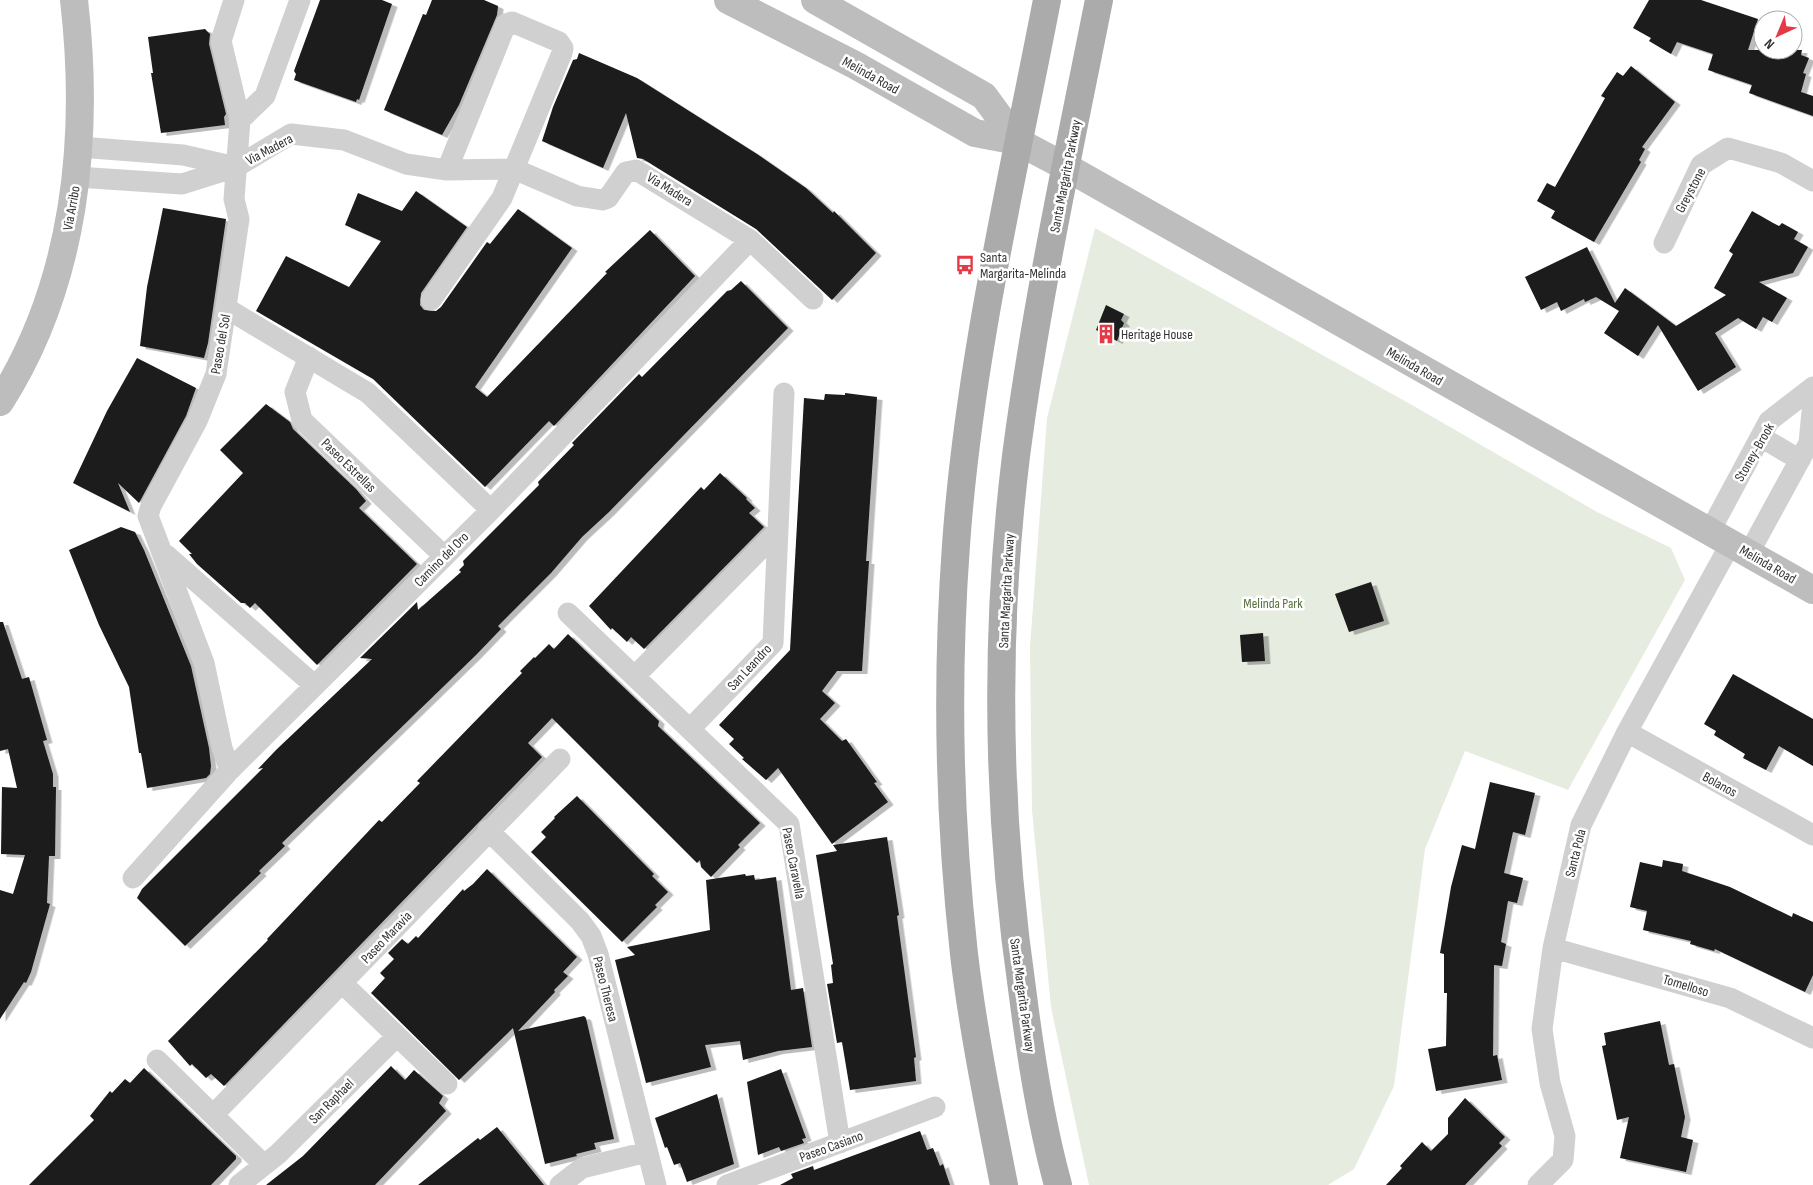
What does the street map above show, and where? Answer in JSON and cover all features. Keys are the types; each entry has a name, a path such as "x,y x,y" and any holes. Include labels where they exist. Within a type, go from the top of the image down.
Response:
{"main road":[{"name":"Via Arribo","path":"0,402 17,375 48,306 65,242 77,177 81,110 79,48 74,0"},
{"name":"Melinda Road","path":"728,0 855,65 975,133 1017,141 1066,167 1813,590"},
{"name":"Melinda Road","path":"815,0 984,96 1017,141"},
{"path":"1004,1185 978,1053 964,956 952,812 950,689 956,544 963,468 979,354 1017,141 1047,0"},
{"name":"Santa Margarita Parkway","path":"1058,1185 1032,1058 1011,911 1003,794 1003,622 1016,457 1036,326 1098,0"}],"street":[{"name":"Paseo del Sol","path":"230,770 222,748 204,663 148,516 151,506 207,400 216,374 239,228 239,219 234,199 240,120 221,41 234,0"},
{"path":"240,120 265,96 300,0"},
{"path":"431,300 502,198 563,48 559,42 512,22 506,24 446,170"},
{"name":"Via Madera","path":"77,177 182,184 236,167 291,134 344,140 406,164 446,170 514,169 577,196 602,200 608,198 626,172 636,170 750,240 813,299"},
{"name":"Via Madera","path":"79,147 183,154 236,167"},
{"name":"Greystone","path":"1664,243 1701,164 1728,148 1780,163 1813,181"},
{"name":"Camino del Oro","path":"133,878 230,770 491,510 750,240"},
{"path":"226,308 368,393 491,510"},
{"name":"Paseo Estrellas","path":"308,357 295,392 302,420 444,556"},
{"name":"Stoney-Brook","path":"1730,542 1761,437 1769,421 1813,387"},
{"name":"San Leandro","path":"690,729 773,642 784,393"},
{"path":"1730,542 1800,460 1809,443 1813,401"},
{"path":"1761,437 1800,460"},
{"path":"635,676 777,532"},
{"name":"Santa Pola","path":"1538,1185 1563,1160 1564,1136 1550,1083 1542,1029 1553,948 1581,825 1627,732 1730,542"},
{"name":"Paseo del Sol","path":"163,552 314,685"},
{"name":"Paseo Caravella","path":"568,613 789,824 840,1143"},
{"name":"Bolanos","path":"1627,732 1813,835"},
{"name":"Paseo Maravia","path":"213,1114 342,983 488,830 560,759"},
{"name":"Paseo Theresa","path":"488,830 580,921 591,936 598,954 656,1185"},
{"name":"Tomelloso","path":"1553,948 1730,998 1813,1038"},
{"path":"342,983 447,1084"},
{"name":"San Raphael","path":"239,1185 278,1154 397,1036"},
{"path":"157,1060 264,1165"},
{"name":"Paseo Casiano","path":"727,1185 935,1107"},
{"path":"560,1185 582,1168 647,1152"}],"green space":[{"name":"Melinda Park","path":"1095,228 1412,405 1597,512 1671,548 1685,580 1568,790 1465,751 1425,849 1394,1086 1354,1169 1328,1185 1089,1185 1051,1007 1032,810 1030,647 1047,418"}],"building":[{"path":"320,0 382,0 392,4 359,100 357,99 356,102 294,80 296,74 294,71"},
{"path":"432,0 484,0 498,6 497,15 459,105 442,135 384,110 423,14 426,15"},
{"path":"1649,0 1701,0 1753,17 1753,34 1748,50 1753,50 1753,60 1803,60 1803,56 1809,58 1803,73 1806,74 1801,92 1813,96 1813,116 1749,93 1752,85 1708,70 1713,54 1677,42 1671,54 1649,41 1651,38 1633,28"},
{"path":"205,29 210,34 209,44 226,114 224,117 225,125 161,133 151,73 153,73 148,37"},
{"path":"579,53 637,78 757,154 806,188 833,213 834,211 876,253 832,300 756,229 643,159 637,158 626,113 603,168 542,141 553,107 573,60 577,59"},
{"path":"1631,66 1675,102 1642,147 1645,149 1639,160 1641,162 1594,242 1551,218 1555,211 1537,201 1547,183 1555,187 1605,98 1601,96 1617,72 1623,76"},
{"path":"416,191 467,227 421,293 420,305 424,310 436,311 441,307 487,242 490,244 518,209 572,248 475,387 487,397 607,273 605,272 650,230 695,276 554,426 549,421 485,487 373,379 256,311 286,256 349,287 381,241 345,225 358,193 402,211"},
{"path":"163,208 226,219 208,343 204,358 140,346 147,287"},
{"path":"1752,211 1779,226 1782,223 1798,232 1794,239 1808,247 1793,273 1759,282 1787,298 1772,322 1763,317 1756,329 1738,318 1715,333 1736,367 1698,391 1658,325 1638,356 1604,333 1619,311 1596,297 1585,302 1584,299 1561,311 1557,302 1541,310 1525,277 1587,247 1615,303 1625,288 1676,326 1726,295 1714,288 1733,254 1729,251"},
{"path":"741,281 788,328 609,512 582,537 551,573 498,626 501,629 476,655 282,843 285,846 259,871 261,873 185,946 137,898 142,889 263,768 258,769 276,750 372,659 360,658 417,602 418,610 461,572 459,570 464,565 463,561 539,485 538,482 574,445 572,443 639,374 642,377 727,291 731,290"},
{"name":"Heritage House","path":"1106,305 1124,314 1121,320 1124,323 1117,341 1096,330"},
{"path":"137,358 196,388 186,416 139,503 118,483 130,512 73,483 107,411"},
{"path":"845,393 877,397 866,561 869,561 862,671 837,671 822,691 835,703 820,719 842,741 846,739 877,782 874,783 888,802 832,844 778,768 766,780 742,759 744,758 729,744 734,739 719,725 790,650 804,398 824,400 825,394 845,395"},
{"path":"266,404 290,422 293,429 356,489 366,501 359,508 417,564 317,665 255,603 250,608 245,603 241,603 197,564 189,554 192,554 179,541 243,473 220,450"},
{"path":"720,473 747,498 755,508 749,513 764,527 644,649 631,637 627,642 612,628 611,630 589,606 701,487 704,490"},
{"path":"121,527 135,532 191,666 209,748 211,766 210,774 206,778 147,788 141,753 139,753 129,687 99,625 69,550"},
{"path":"1371,582 1384,621 1349,632 1335,594"},
{"path":"0,622 3,622 22,679 29,677 47,740 43,741 53,774 53,787 56,787 55,856 49,856 47,903 50,904 31,972 26,983 24,982 0,1019 0,890 13,894 25,855 1,854 2,787 17,788 8,749 0,751"},
{"path":"1263,633 1265,661 1242,662 1240,635"},
{"path":"568,634 659,721 658,726 760,823 738,845 740,847 711,877 701,867 700,860 697,863 552,718 528,743 542,757 224,1086 211,1074 206,1078 192,1064 190,1066 168,1041 268,940 379,820 382,822 420,783 417,781 522,673 520,671 549,644 554,649"},
{"path":"1733,674 1813,719 1813,766 1779,746 1766,770 1743,758 1745,754 1714,735 1716,731 1704,724"},
{"path":"1490,782 1535,793 1525,835 1513,832 1504,873 1523,878 1517,903 1508,901 1501,942 1506,944 1502,966 1494,965 1493,1056 1497,1055 1502,1080 1436,1091 1428,1049 1446,1046 1447,993 1444,993 1444,954 1440,953 1451,887 1462,845 1475,849"},
{"path":"577,796 654,874 652,876 668,892 655,905 657,907 622,942 531,852 546,837 541,832"},
{"path":"887,837 899,915 897,916 916,1057 914,1058 916,1081 850,1090 842,1042 837,1043 827,984 833,983 831,965 833,964 816,855 837,851 833,845"},
{"path":"1663,860 1683,864 1682,871 1730,887 1792,917 1793,913 1813,922 1813,975 1805,992 1715,949 1714,951 1690,944 1691,941 1643,930 1647,911 1630,907 1640,862 1662,867"},
{"path":"487,869 577,957 563,972 568,976 518,1031 584,1016 586,1018 614,1139 594,1143 596,1149 576,1154 577,1156 545,1164 513,1028 459,1080 371,993 385,978 380,973 394,959 388,953 402,939 408,944 416,936 418,938 463,889 464,891 473,884"},
{"path":"745,874 746,876 754,875 755,880 776,877 791,990 803,988 812,1047 778,1051 743,1060 740,1041 705,1045 711,1067 646,1083 615,960 635,955 627,947 710,930 706,880"},
{"path":"1660,1021 1669,1065 1674,1064 1685,1117 1681,1137 1693,1140 1686,1172 1620,1158 1629,1117 1617,1120 1602,1046 1606,1045 1604,1033"},
{"path":"391,1066 405,1080 414,1070 443,1096 439,1103 446,1111 375,1185 266,1185 303,1156"},
{"path":"144,1068 236,1156 236,1159 211,1185 29,1185 94,1120 90,1116 110,1091 112,1093 125,1079 130,1083"},
{"path":"781,1069 806,1138 802,1139 804,1143 781,1151 779,1147 758,1155 747,1082"},
{"path":"717,1094 734,1164 687,1182 680,1163 674,1165 667,1147 665,1148 655,1118"},
{"path":"1465,1098 1505,1137 1499,1143 1502,1146 1465,1185 1386,1185 1422,1142 1431,1151 1448,1134 1448,1118"},
{"path":"497,1127 544,1185 418,1185 478,1138 480,1140"},
{"path":"920,1131 927,1150 933,1148 940,1166 943,1164 950,1185 780,1185 793,1178 791,1174 813,1166 814,1170"}],"place":[{"name":"Santa Margarita-Melinda","path":"965,265"},
{"name":"Heritage House","path":"1106,334"}]}
